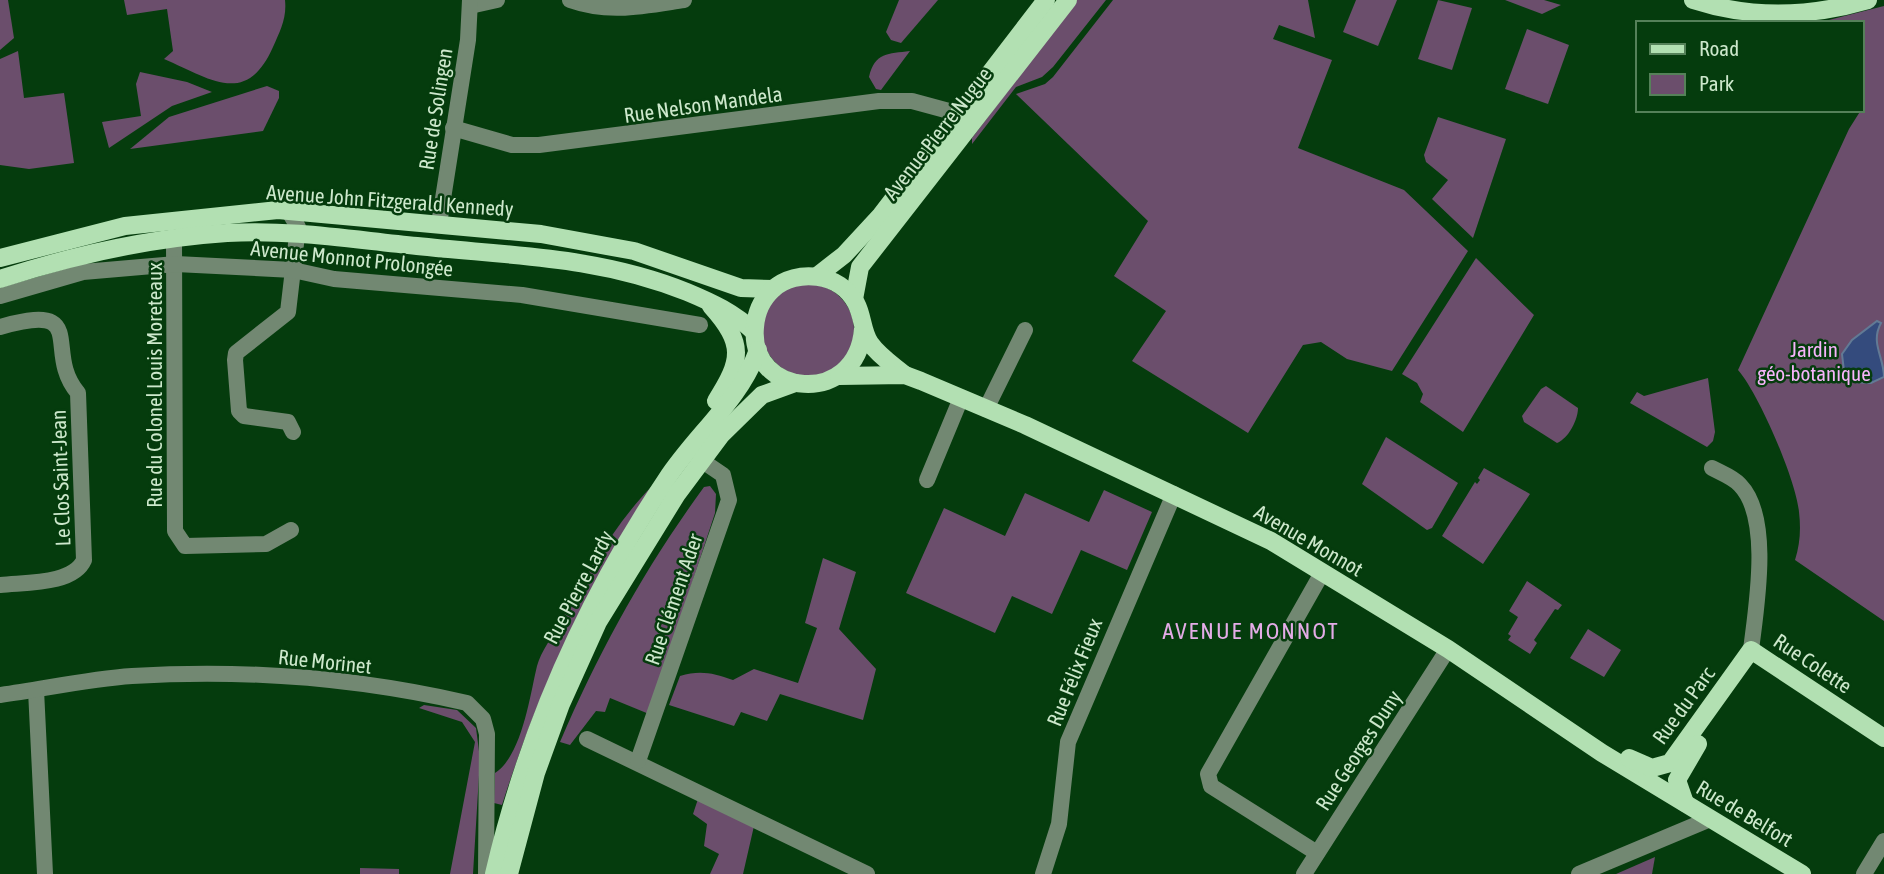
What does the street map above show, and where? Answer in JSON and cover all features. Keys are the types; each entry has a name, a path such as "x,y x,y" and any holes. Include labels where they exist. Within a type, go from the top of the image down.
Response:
{"main road":[{"name":"Avenue Pierre Nugue","path":"817,276 844,255 881,215 1046,0"},
{"name":"Avenue Pierre Nugue","path":"854,299 860,267 1069,0"},
{"path":"1693,0 1743,12 1788,14 1828,10 1868,0"},
{"name":"Avenue John Fitzgerald Kennedy","path":"0,258 62,240 141,223 278,210 294,224 586,261 649,276 706,300 737,317 756,341"},
{"name":"Avenue John Fitzgerald Kennedy","path":"0,279 81,256 174,238 253,232 294,224 318,214 541,234 634,251 741,288 774,289"},
{"path":"817,276 831,281 854,299 863,329 876,352 905,375 839,376 810,385 794,383 768,368 756,341 761,304 774,289 794,278 817,276"},
{"path":"667,478 734,373 737,354 731,331 706,300"},
{"path":"839,376 860,351 863,329"},
{"name":"Rue Pierre Lardy","path":"494,874 522,771 568,651 600,587 667,478 746,379 756,341"},
{"name":"Avenue Monnot","path":"905,375 986,409 1253,532 1448,649 1602,753 1664,791"},
{"name":"Rue Pierre Lardy","path":"509,874 536,773 561,704 598,622 701,460 740,415 762,395 794,383"},
{"name":"Rue Colette","path":"1755,652 1884,738"},
{"name":"Rue du Parc","path":"1602,753 1623,755 1652,768 1670,763 1755,652"},
{"name":"Rue du Parc","path":"1685,803 1677,780 1680,772 1755,652"},
{"name":"Rue de Belfort","path":"1664,791 1802,874"}],"street":[{"path":"470,3 497,0"},
{"path":"570,0 590,8 615,10 684,0"},
{"name":"Rue de Solingen","path":"439,224 468,40 470,3"},
{"name":"Rue Nelson Mandela","path":"453,128 512,145 539,145 879,101 912,101 960,114"},
{"path":"293,432 288,422 244,416 239,411 235,360 236,353 288,312 293,270 294,224"},
{"name":"Rue du Colonel Louis Moreteaux","path":"174,238 175,531 185,546 266,544 291,530"},
{"name":"Avenue Monnot Prolongée","path":"0,296 83,272 176,264 293,270 334,279 522,295 700,325"},
{"name":"Le Clos Saint-Jean","path":"0,327 33,318 47,319 56,325 60,333 68,379 78,393 84,560 80,567 68,575 0,585"},
{"path":"986,409 1026,330"},
{"path":"927,480 961,398"},
{"name":"Rue Clément Ader","path":"638,761 729,500 723,474 701,460"},
{"path":"1712,468 1741,486 1755,523 1760,578 1755,652"},
{"name":"Rue Félix Fieux","path":"1043,874 1059,824 1068,742 1174,494"},
{"path":"1317,853 1211,786 1208,774 1322,573"},
{"name":"Rue Georges Duny","path":"1304,874 1448,649"},
{"name":"Rue Morinet","path":"0,695 132,676 247,675 318,679 467,703 483,719 487,734 486,874"},
{"path":"36,690 45,874"},
{"path":"587,739 638,761 867,874"},
{"path":"1579,874 1710,818"},
{"path":"1864,874 1884,841"}],"green space":[{"path":"0,0 8,0 14,38 0,50"},
{"path":"124,0 285,0 285,7 280,30 262,66 251,77 239,83 225,83 211,80 164,59 173,51 167,9 127,15"},
{"path":"899,0 938,0 901,43 891,40 886,32"},
{"path":"1077,0 1106,0 1053,67 1042,77 1016,87 972,144 972,138"},
{"path":"1113,0 1308,0 1315,38 1279,25 1273,39 1332,60 1298,148 1404,190 1468,251 1392,371 1347,359 1321,342 1303,345 1248,433 1132,361 1166,311 1114,276 1148,221 1016,94 1045,84 1053,77"},
{"path":"1356,0 1397,0 1378,46 1343,32"},
{"path":"1438,0 1472,8 1452,70 1418,59"},
{"path":"1505,0 1544,0 1561,5 1542,14"},
{"name":"Jardin géo-botanique","path":"1884,6 1884,621 1795,560 1800,524 1791,480 1766,417 1738,370 1849,129 1860,112 1863,112 1863,21 1825,21"},
{"path":"1527,29 1569,45 1548,104 1505,89"},
{"path":"18,51 24,98 64,93 74,163 29,169 0,165 0,59"},
{"path":"910,51 881,90 876,89 869,77 875,63 884,56"},
{"path":"140,72 187,82 212,92 172,106 109,148 102,122 141,116 136,84"},
{"path":"267,86 279,91 279,98 263,131 130,149 169,117"},
{"path":"1438,117 1506,139 1473,238 1432,199 1448,180 1426,162 1424,155"},
{"path":"1476,258 1534,315 1463,432 1420,402 1423,394 1417,383 1402,374"},
{"path":"808,284 826,287 841,297 851,312 854,330 851,348 841,363 826,373 808,376 790,373 775,363 765,348 762,330 765,312 775,297 790,287"},
{"path":"1708,378 1715,432 1713,441 1707,447 1630,403 1637,392 1644,396"},
{"path":"1546,386 1578,408 1572,428 1557,443 1524,422 1522,416"},
{"path":"1386,437 1458,483 1432,528 1427,530 1362,484"},
{"path":"1484,468 1530,494 1483,564 1442,536 1475,482 1477,484 1480,480 1478,478"},
{"path":"652,486 628,523 585,601 531,721 502,805 494,803 495,773 512,753 524,724 541,655 601,551 625,517"},
{"path":"710,486 716,494 715,513 649,714 610,698 605,712 596,711 570,745 560,742 591,674 643,579 704,487"},
{"path":"1104,490 1152,512 1127,570 1081,550 1052,614 1012,596 995,633 906,593 944,508 1005,536 1025,493 1089,522"},
{"path":"823,558 856,572 839,629 876,669 863,720 780,694 767,721 741,712 734,726 669,705 680,676 687,674 706,673 733,680 754,669 798,683 817,628 805,623"},
{"path":"1527,581 1562,605 1558,610 1555,609 1534,640 1537,643 1530,654 1508,640 1511,636 1508,634 1518,617 1509,611"},
{"path":"1588,629 1621,650 1604,677 1570,658"},
{"path":"424,705 457,710 476,728 480,759 473,874 450,874 475,742 462,722 419,708"},
{"path":"698,799 754,826 743,874 710,874 719,854 704,846 707,824 693,814"},
{"path":"1655,857 1652,874 1616,874"},
{"path":"360,868 399,869 399,874 360,874"}],"water":[{"path":"1877,321 1881,323 1877,344 1884,377 1871,383 1854,382 1844,371 1842,354 1852,340"}],"district":[{"name":"AVENUE MONNOT","path":"1251,631"}]}
